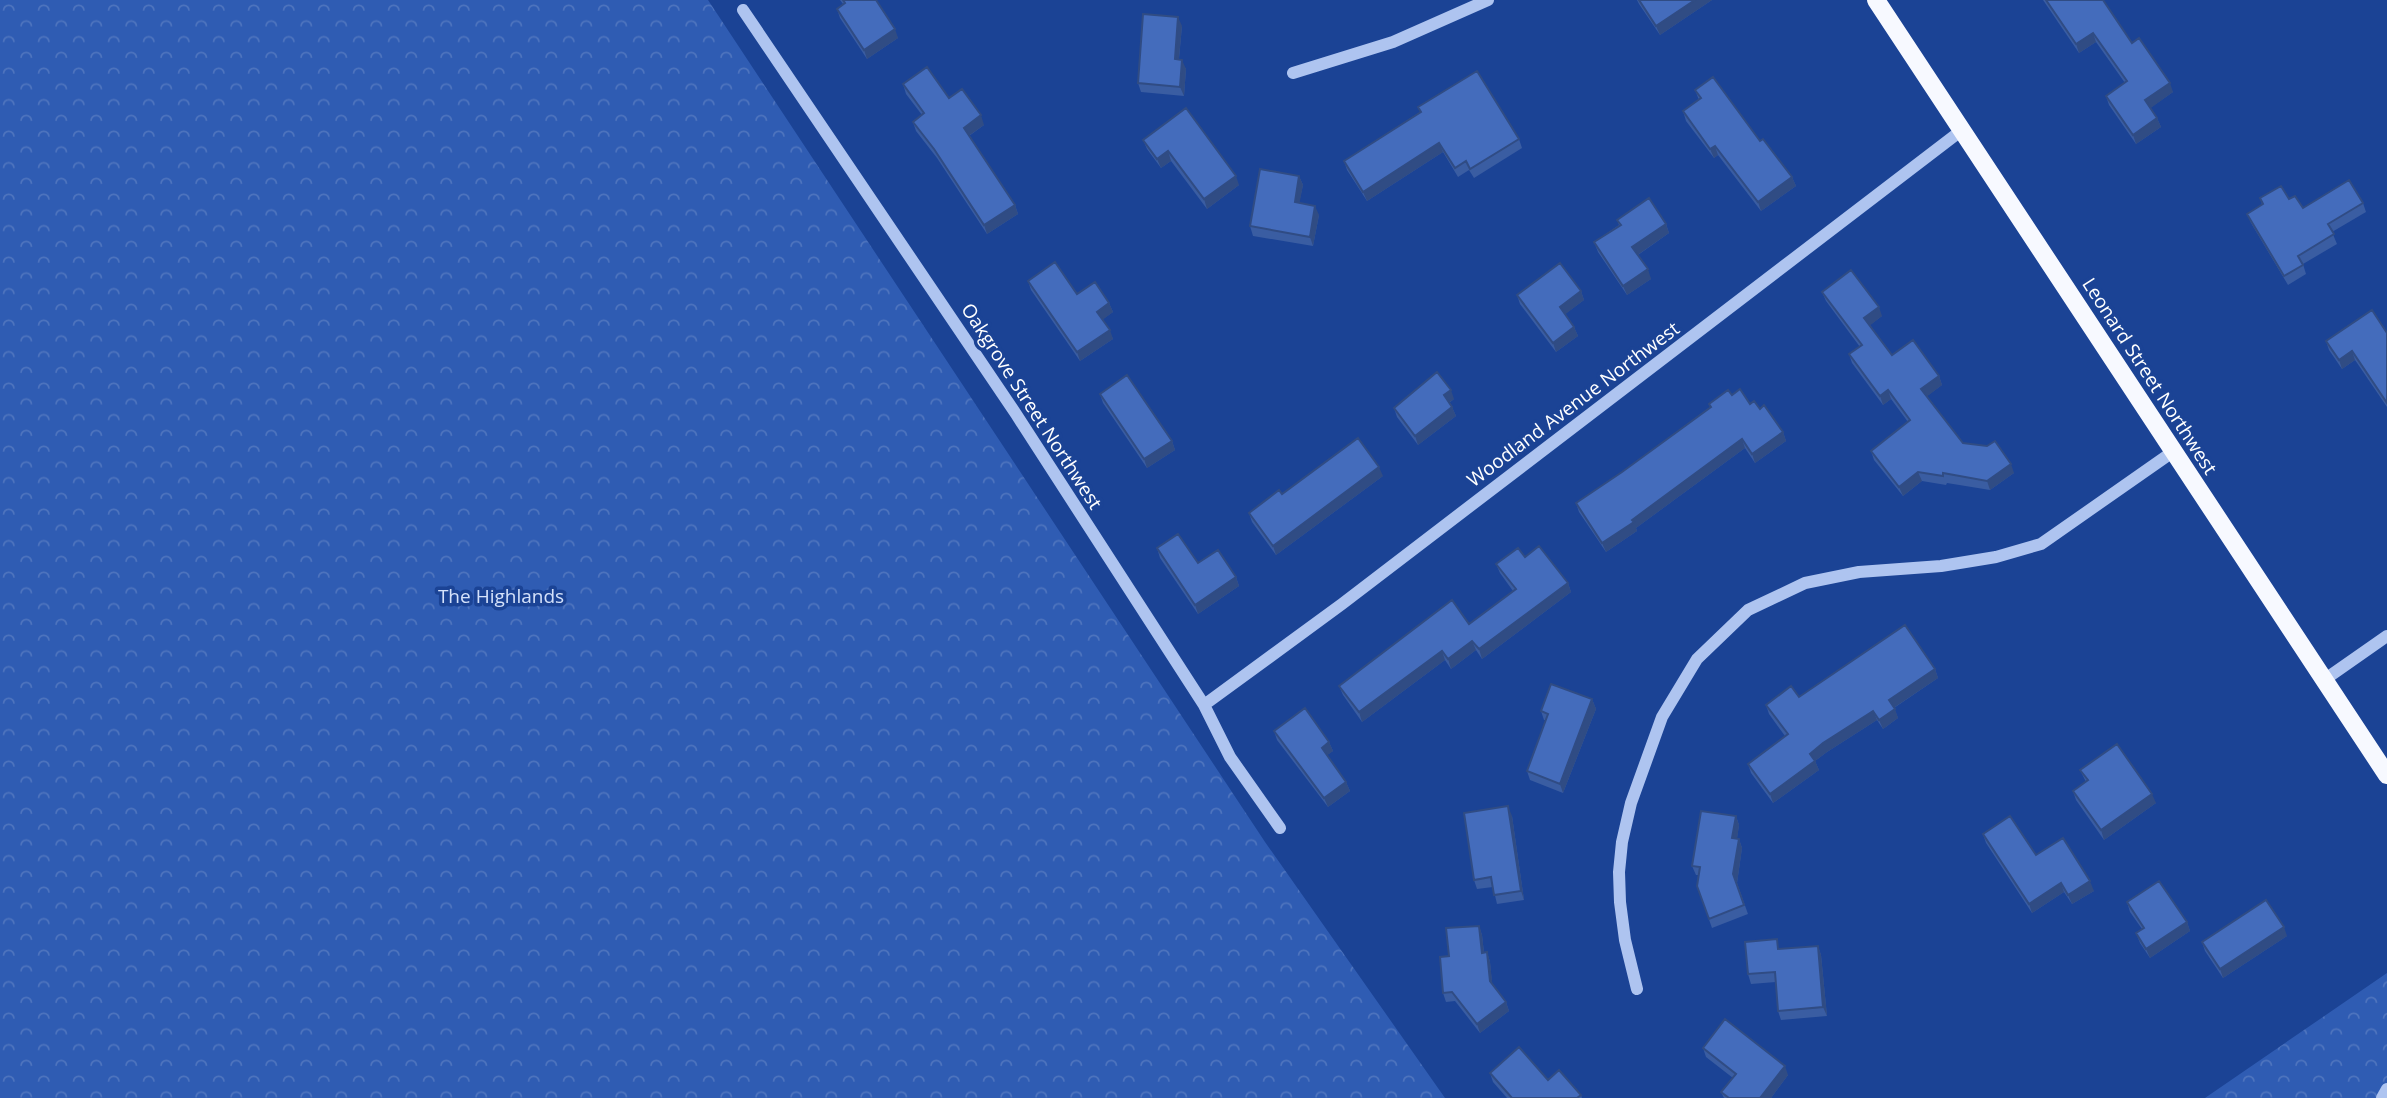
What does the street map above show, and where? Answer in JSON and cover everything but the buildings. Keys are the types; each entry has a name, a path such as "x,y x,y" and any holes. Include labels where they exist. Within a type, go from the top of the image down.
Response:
{"main road":[{"name":"Leonard Street Northwest","path":"1876,0 2387,775"}],"street":[{"path":"1293,73 1393,41 1488,0"},
{"name":"Oakgrove Street Northwest","path":"743,10 1016,414 1204,705 1230,757 1280,828"},
{"name":"Woodland Avenue Northwest","path":"1204,705 1342,604 1962,130"},
{"path":"1637,989 1625,940 1620,902 1622,842 1631,803 1662,717 1697,659 1748,610 1805,583 1859,572 1941,566 1996,557 2041,544 2174,451"},
{"path":"2324,680 2387,636"},
{"path":"2382,1098 2387,1089"}],"green space":[{"name":"The Highlands","path":"0,0 708,0 1265,842 1445,1098 0,1098"},
{"path":"2387,973 2387,1098 2205,1098"}]}
